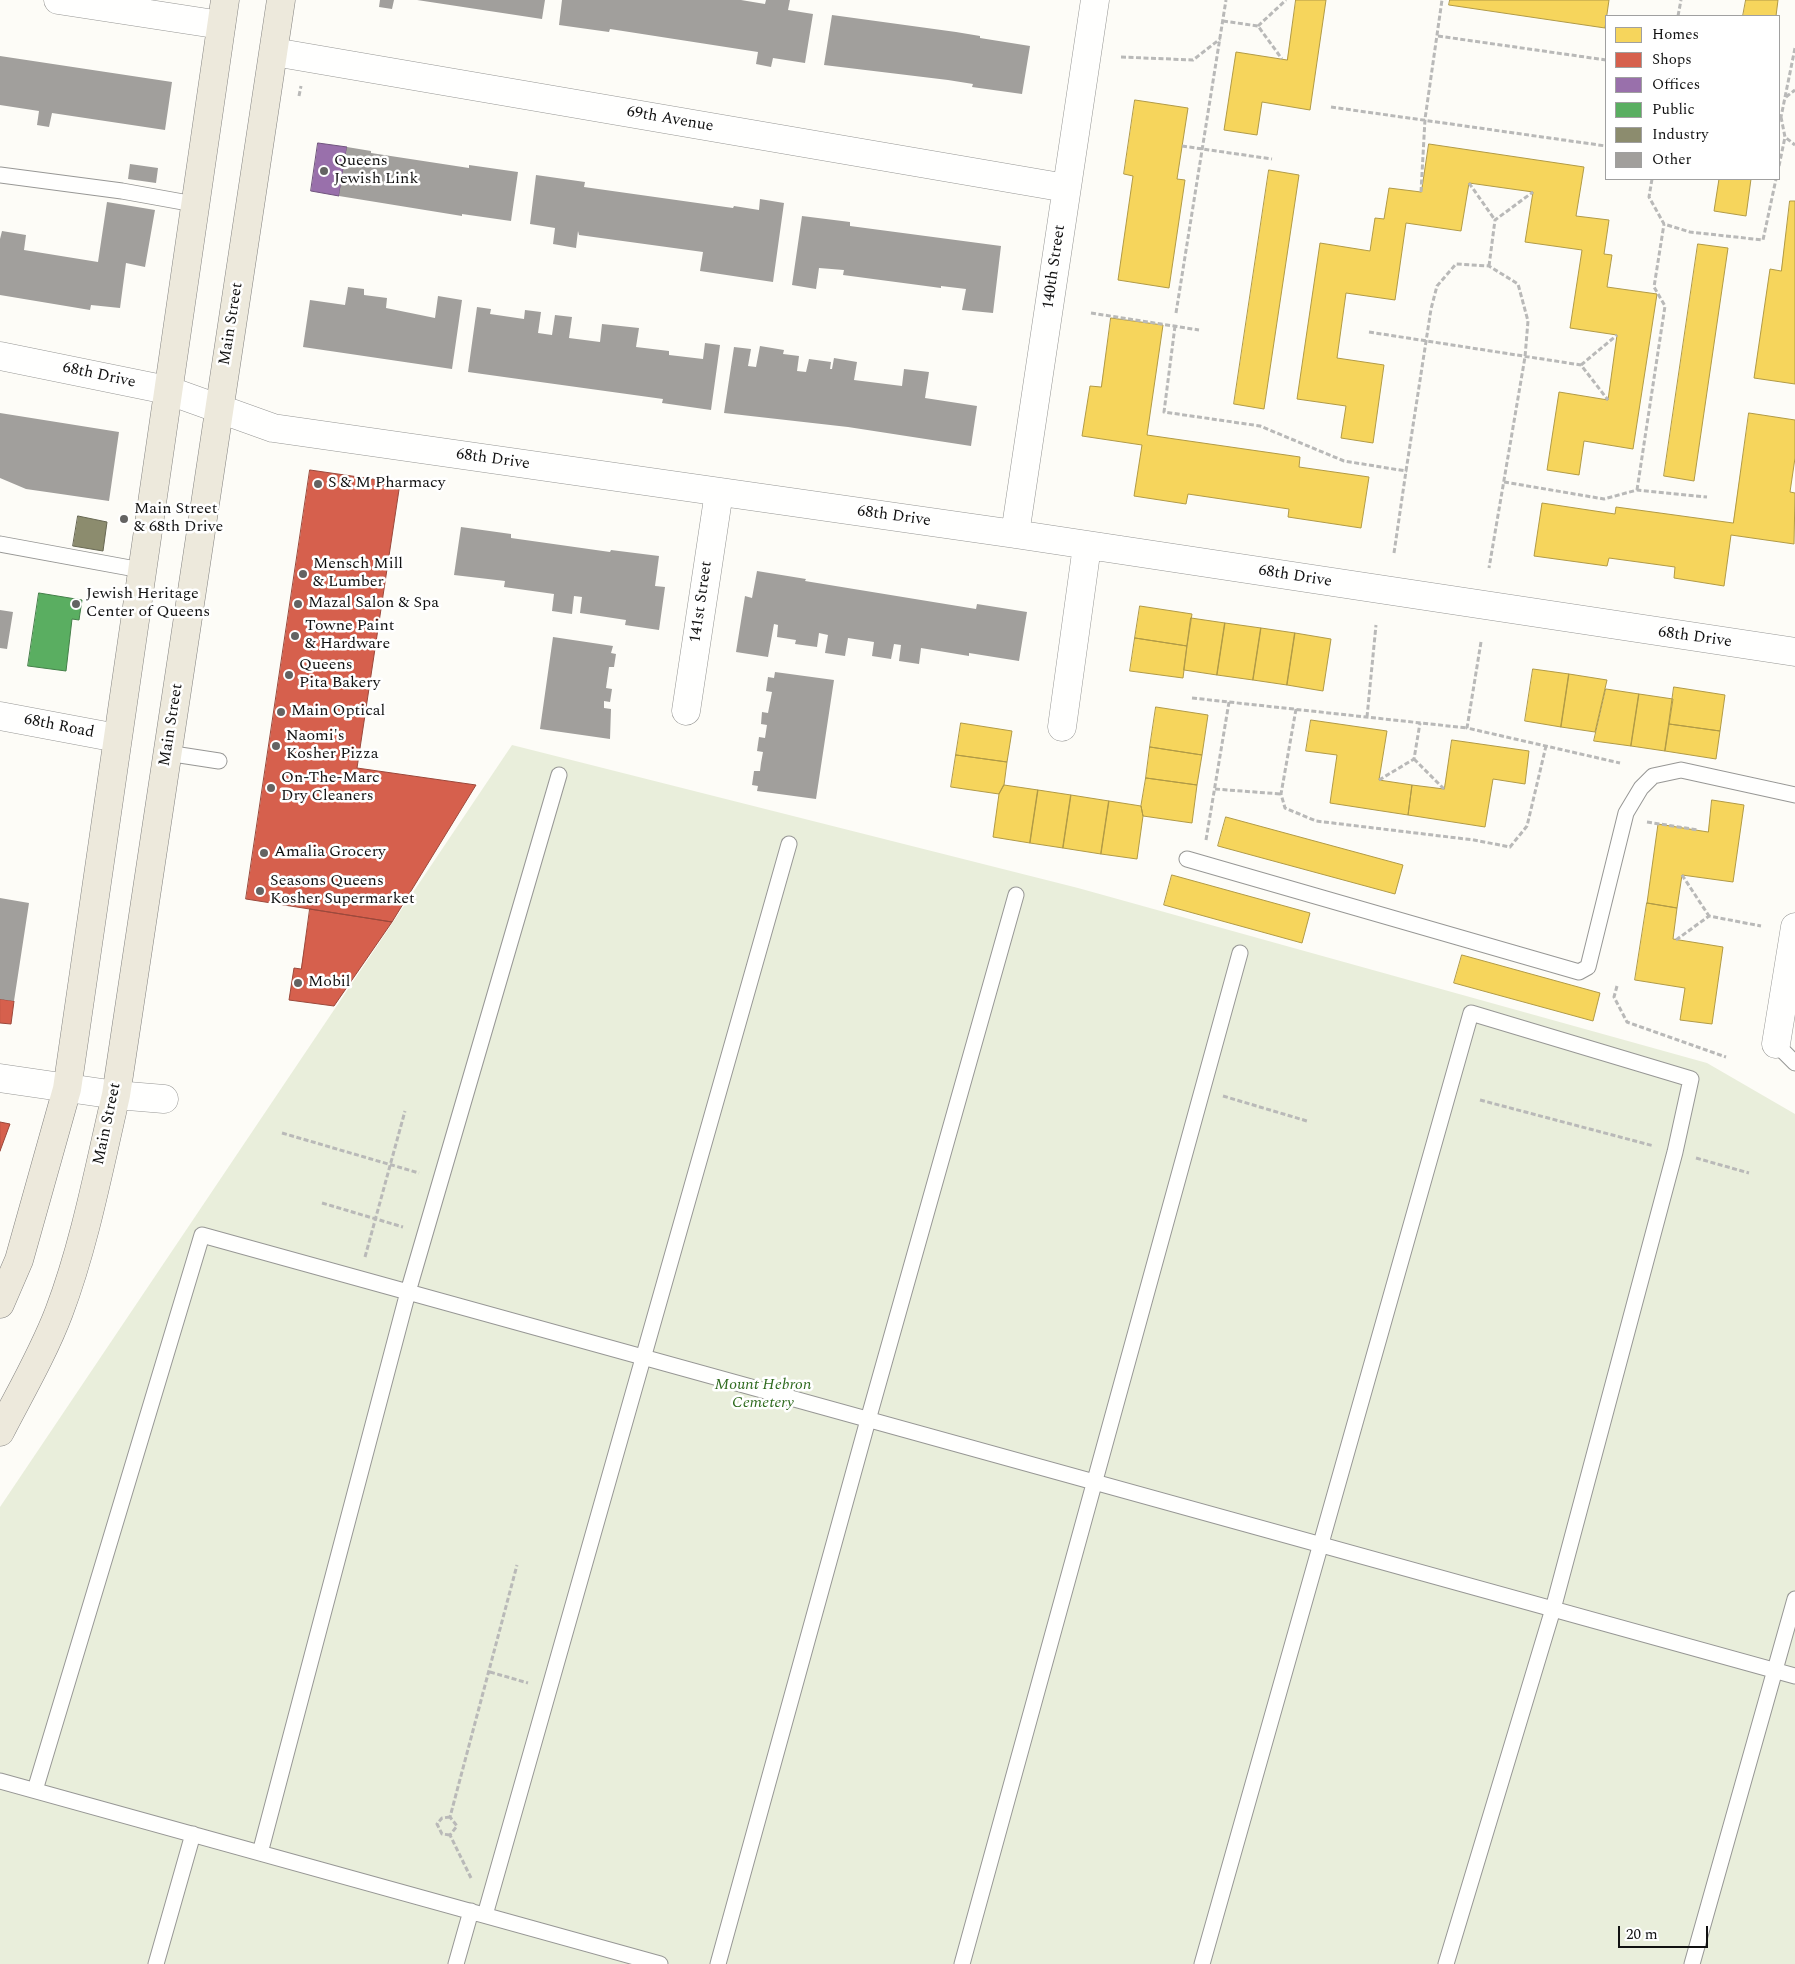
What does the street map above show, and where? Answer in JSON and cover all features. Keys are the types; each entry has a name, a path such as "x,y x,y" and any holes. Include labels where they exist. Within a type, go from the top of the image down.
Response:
{"main road":[{"name":"Main Street","path":"0,1432 45,1345 62,1304 82,1238 116,1095 281,0"},
{"path":"0,1304 19,1260 67,1089 223,12"}],"street":[{"path":"58,0 223,12"},
{"name":"140th Street","path":"1015,534 1095,0"},
{"name":"69th Avenue","path":"274,52 1066,188"},
{"name":"68th Drive","path":"0,356 167,390 273,428 1015,534 1795,652"},
{"name":"141st Street","path":"686,711 718,492"},
{"path":"1062,728 1087,546"},
{"name":"68th Road","path":"0,716 117,738"},
{"path":"1786,1054 1795,926"},
{"path":"0,1078 67,1089 164,1099"}],"lane":[{"path":"0,175 122,191 194,204"},
{"path":"0,544 141,570"},
{"path":"167,753 219,761"},
{"path":"1187,859 1578,972 1588,967 1626,812 1641,788 1653,776 1681,770 1795,795"},
{"path":"260,1853 408,1292 559,775"},
{"path":"456,1964 478,1913 549,1688 789,844"},
{"path":"718,1964 868,1420 1016,895"},
{"path":"962,1964 1096,1483 1240,953"},
{"path":"1202,1964 1471,1013 1691,1079 1675,1152 1553,1609 1446,1964"},
{"path":"35,1790 202,1235 1795,1676"},
{"path":"1692,1964 1795,1599"},
{"path":"0,1780 660,1964"},
{"path":"156,1964 193,1834"}],"path":[{"path":"1176,313 1226,0"},
{"path":"1258,26 1286,0"},
{"path":"1421,192 1425,119 1442,0"},
{"path":"1678,15 1681,0"},
{"path":"1223,21 1258,26 1282,59"},
{"path":"1438,36 1605,60"},
{"path":"1121,56 1193,60 1220,39"},
{"path":"1780,161 1785,137 1780,116 1794,63 1795,48"},
{"path":"299,96 301,86"},
{"path":"1785,97 1795,90"},
{"path":"1331,107 1605,146"},
{"path":"1785,137 1795,145"},
{"path":"1182,146 1272,160"},
{"path":"1637,490 1665,306 1654,287 1664,224 1649,197 1652,180"},
{"path":"1664,224 1690,232 1763,240 1776,180"},
{"path":"1468,183 1495,220 1489,266"},
{"path":"1495,220 1533,192"},
{"path":"1394,553 1425,341 1438,286 1456,264 1489,266 1518,284 1528,321 1525,357 1489,568"},
{"path":"1091,313 1199,330"},
{"path":"1175,326 1164,412 1260,426 1344,461 1406,471"},
{"path":"1369,332 1581,365 1608,400"},
{"path":"1581,365 1617,335"},
{"path":"1504,482 1604,499 1637,490 1707,497"},
{"path":"1367,717 1376,624"},
{"path":"1467,728 1481,642"},
{"path":"1192,698 1467,728 1620,763"},
{"path":"1206,840 1229,702"},
{"path":"1296,709 1281,794 1285,808 1316,821 1474,840 1510,847 1526,826 1546,746"},
{"path":"1379,780 1414,759 1420,723"},
{"path":"1414,759 1444,789"},
{"path":"1214,789 1281,794"},
{"path":"1645,817 1645,822 1698,830"},
{"path":"1682,875 1709,916 1761,926"},
{"path":"1676,940 1709,916"},
{"path":"1617,986 1614,998 1627,1022 1726,1057"},
{"path":"1203,1090 1307,1121"},
{"path":"1480,1100 1749,1173"},
{"path":"359,1279 405,1111"},
{"path":"282,1132 441,1180"},
{"path":"322,1203 425,1233"},
{"path":"450,1817 517,1565"},
{"path":"490,1672 549,1688"},
{"path":"450,1817 457,1826 450,1835"},
{"path":"450,1817 442,1818 437,1824 442,1834 450,1835"},
{"path":"450,1835 475,1886 478,1913"}],"green space":[{"name":"Mount Hebron Cemetery","path":"512,745 1078,888 1707,1063 1795,1114 1795,1964 0,1964 0,1507"}],"building: Homes":[{"path":"1296,0 1326,0 1310,110 1262,102 1257,135 1224,130 1236,52 1287,60"},
{"path":"1450,0 1609,0 1607,15 1605,15 1605,28 1449,5"},
{"path":"1746,0 1778,0 1776,15 1743,15"},
{"path":"1135,100 1188,108 1177,179 1185,180 1169,288 1118,280 1133,176 1124,174"},
{"path":"1429,144 1584,167 1576,216 1609,220 1604,254 1612,255 1607,287 1657,294 1633,449 1584,441 1579,475 1547,470 1559,392 1608,400 1617,335 1570,328 1582,250 1525,242 1533,192 1469,183 1461,231 1406,223 1395,300 1346,293 1337,358 1384,365 1373,443 1341,438 1346,406 1297,399 1320,243 1370,251 1375,218 1384,219 1389,188 1421,192"},
{"path":"1269,170 1299,175 1264,409 1234,404"},
{"path":"1719,180 1751,180 1746,216 1714,211"},
{"path":"1790,201 1795,201 1795,384 1754,378 1770,269 1781,271"},
{"path":"1698,244 1728,248 1694,481 1664,476"},
{"path":"1111,318 1163,325 1147,435 1300,457 1299,467 1369,477 1361,528 1288,517 1289,509 1188,494 1186,504 1134,496 1142,445 1082,436 1090,386 1101,387"},
{"path":"1749,413 1795,420 1795,458 1790,492 1795,493 1794,544 1731,535 1724,586 1674,578 1675,567 1609,558 1607,566 1534,556 1542,503 1615,514 1616,507 1733,523"},
{"path":"1140,606 1192,614 1187,646 1135,638"},
{"path":"1191,618 1225,623 1217,675 1184,670"},
{"path":"1225,623 1261,628 1253,680 1217,675"},
{"path":"1261,628 1295,633 1287,685 1253,680"},
{"path":"1295,633 1331,639 1323,691 1287,685"},
{"path":"1135,638 1187,646 1183,678 1130,671"},
{"path":"1533,669 1569,674 1561,727 1525,721"},
{"path":"1569,674 1607,680 1595,732 1561,727"},
{"path":"1674,687 1725,695 1720,731 1669,724"},
{"path":"1606,689 1639,694 1631,746 1594,741"},
{"path":"1639,694 1673,699 1665,751 1631,746"},
{"path":"1156,707 1208,715 1202,755 1150,747"},
{"path":"1311,720 1387,731 1379,780 1412,785 1408,815 1330,803 1337,755 1306,751"},
{"path":"961,723 1012,731 1007,762 956,755"},
{"path":"1669,724 1720,731 1716,759 1665,751"},
{"path":"1452,740 1529,751 1525,784 1493,779 1485,827 1408,815 1412,785 1444,789"},
{"path":"1150,747 1202,755 1197,785 1146,778"},
{"path":"956,755 1007,762 1004,785 999,794 951,787"},
{"path":"1146,778 1197,785 1192,823 1143,816 1141,806"},
{"path":"1004,785 1038,790 1030,843 993,837 999,794"},
{"path":"1038,790 1071,795 1063,848 1030,843"},
{"path":"1071,795 1109,801 1101,854 1063,848"},
{"path":"1712,800 1744,805 1733,882 1682,875 1677,908 1647,903 1658,824 1708,832"},
{"path":"1109,801 1141,806 1143,816 1137,859 1101,854"},
{"path":"1226,817 1403,865 1395,894 1218,846"},
{"path":"1172,875 1310,913 1302,943 1164,905"},
{"path":"1647,903 1677,908 1673,939 1723,947 1712,1024 1680,1020 1685,988 1635,980"},
{"path":"1462,955 1600,993 1593,1021 1454,983"}],"building: Shops":[{"path":"310,470 400,483 357,768 476,785 392,922 246,899"},
{"path":"310,909 392,922 334,1006 289,1000 294,968 301,969"},
{"path":"0,999 14,1001 11,1024 0,1023"},
{"path":"0,1122 10,1124 0,1151"}],"building: Offices":[{"path":"318,143 347,147 339,196 311,191"}],"building: Public":[{"path":"39,593 82,600 79,620 72,619 66,671 28,666"}],"building: Industry":[{"path":"78,516 107,522 103,551 73,546"}],"building: Other":[{"path":"380,0 394,0 392,9 379,7"},
{"path":"417,0 545,0 542,19"},
{"path":"562,0 741,0 765,4 766,0 790,0 788,10 813,14 805,63 773,58 771,67 756,64 758,52 610,29 609,32 559,25"},
{"path":"832,15 956,32 1030,46 1022,94 972,87 973,84 948,80 824,65"},
{"path":"0,56 172,82 165,130 52,113 49,127 37,125 39,111 0,105"},
{"path":"347,147 371,151 371,153 469,168 469,165 518,172 511,221 462,214 462,216 339,196"},
{"path":"130,164 158,168 156,183 128,179"},
{"path":"536,175 585,182 584,187 733,208 734,206 759,210 760,199 784,203 773,282 700,271 703,252 579,235 578,231 576,248 553,244 555,228 530,224"},
{"path":"107,202 155,210 145,267 126,263 120,308 91,305 90,310 0,295 0,239 2,231 26,235 24,250 98,262"},
{"path":"802,216 850,222 850,226 1001,246 993,313 962,310 966,289 941,286 941,288 843,275 844,270 819,268 816,289 792,285"},
{"path":"348,287 364,289 364,295 387,298 386,308 435,318 438,296 462,300 452,369 303,347 310,300 345,305"},
{"path":"477,307 491,309 490,314 524,319 525,310 541,312 538,333 552,335 555,315 572,317 569,338 600,342 602,324 639,328 636,347 669,351 669,355 703,359 705,343 720,345 711,410 662,403 663,399 468,372"},
{"path":"760,346 784,350 783,354 799,356 797,371 806,372 809,359 831,362 830,369 832,369 834,358 857,362 854,380 902,386 904,369 929,372 925,398 977,406 971,446 848,427 724,413 734,347 751,349 748,366 756,367"},
{"path":"0,413 119,432 109,501 26,489 0,478"},
{"path":"461,527 511,534 511,538 610,552 611,550 659,556 655,586 665,587 659,630 625,625 626,620 580,613 582,597 574,596 572,614 552,611 554,594 504,587 505,581 454,575"},
{"path":"757,571 806,579 805,581 976,609 977,604 1027,612 1019,661 969,653 969,656 921,648 919,664 899,661 901,645 894,644 891,659 872,656 874,642 848,638 845,656 825,653 828,635 819,633 817,647 795,644 796,640 777,637 778,625 774,624 768,657 736,652 745,596 752,598"},
{"path":"0,610 13,612 7,649 0,648"},
{"path":"553,637 613,646 611,653 616,654 614,667 609,667 606,688 612,689 610,702 604,701 604,708 611,709 610,739 540,729"},
{"path":"775,672 834,680 816,799 757,791 758,786 752,785 754,771 760,771 763,752 757,751 759,737 765,738 767,725 761,724 762,712 768,713 772,692 766,691 768,677 774,678"},
{"path":"0,898 29,903 14,1001 0,999"}],"place":[{"name":"Queens Jewish Link","path":"324,171"},
{"name":"S & M Pharmacy","path":"318,484"},
{"name":"Main Street & 68th Drive","path":"124,519"},
{"name":"Mensch Mill & Lumber","path":"303,574"},
{"name":"Jewish Heritage Center of Queens","path":"76,604"},
{"name":"Mazal Salon & Spa","path":"298,604"},
{"name":"Towne Paint & Hardware","path":"295,636"},
{"name":"Queens Pita Bakery","path":"289,675"},
{"name":"Main Optical","path":"281,712"},
{"name":"Naomi's Kosher Pizza","path":"276,746"},
{"name":"On-The-Marc Dry Cleaners","path":"271,788"},
{"name":"Amalia Grocery","path":"264,853"},
{"name":"Seasons Queens Kosher Supermarket","path":"260,891"},
{"name":"Mobil","path":"298,983"}]}
